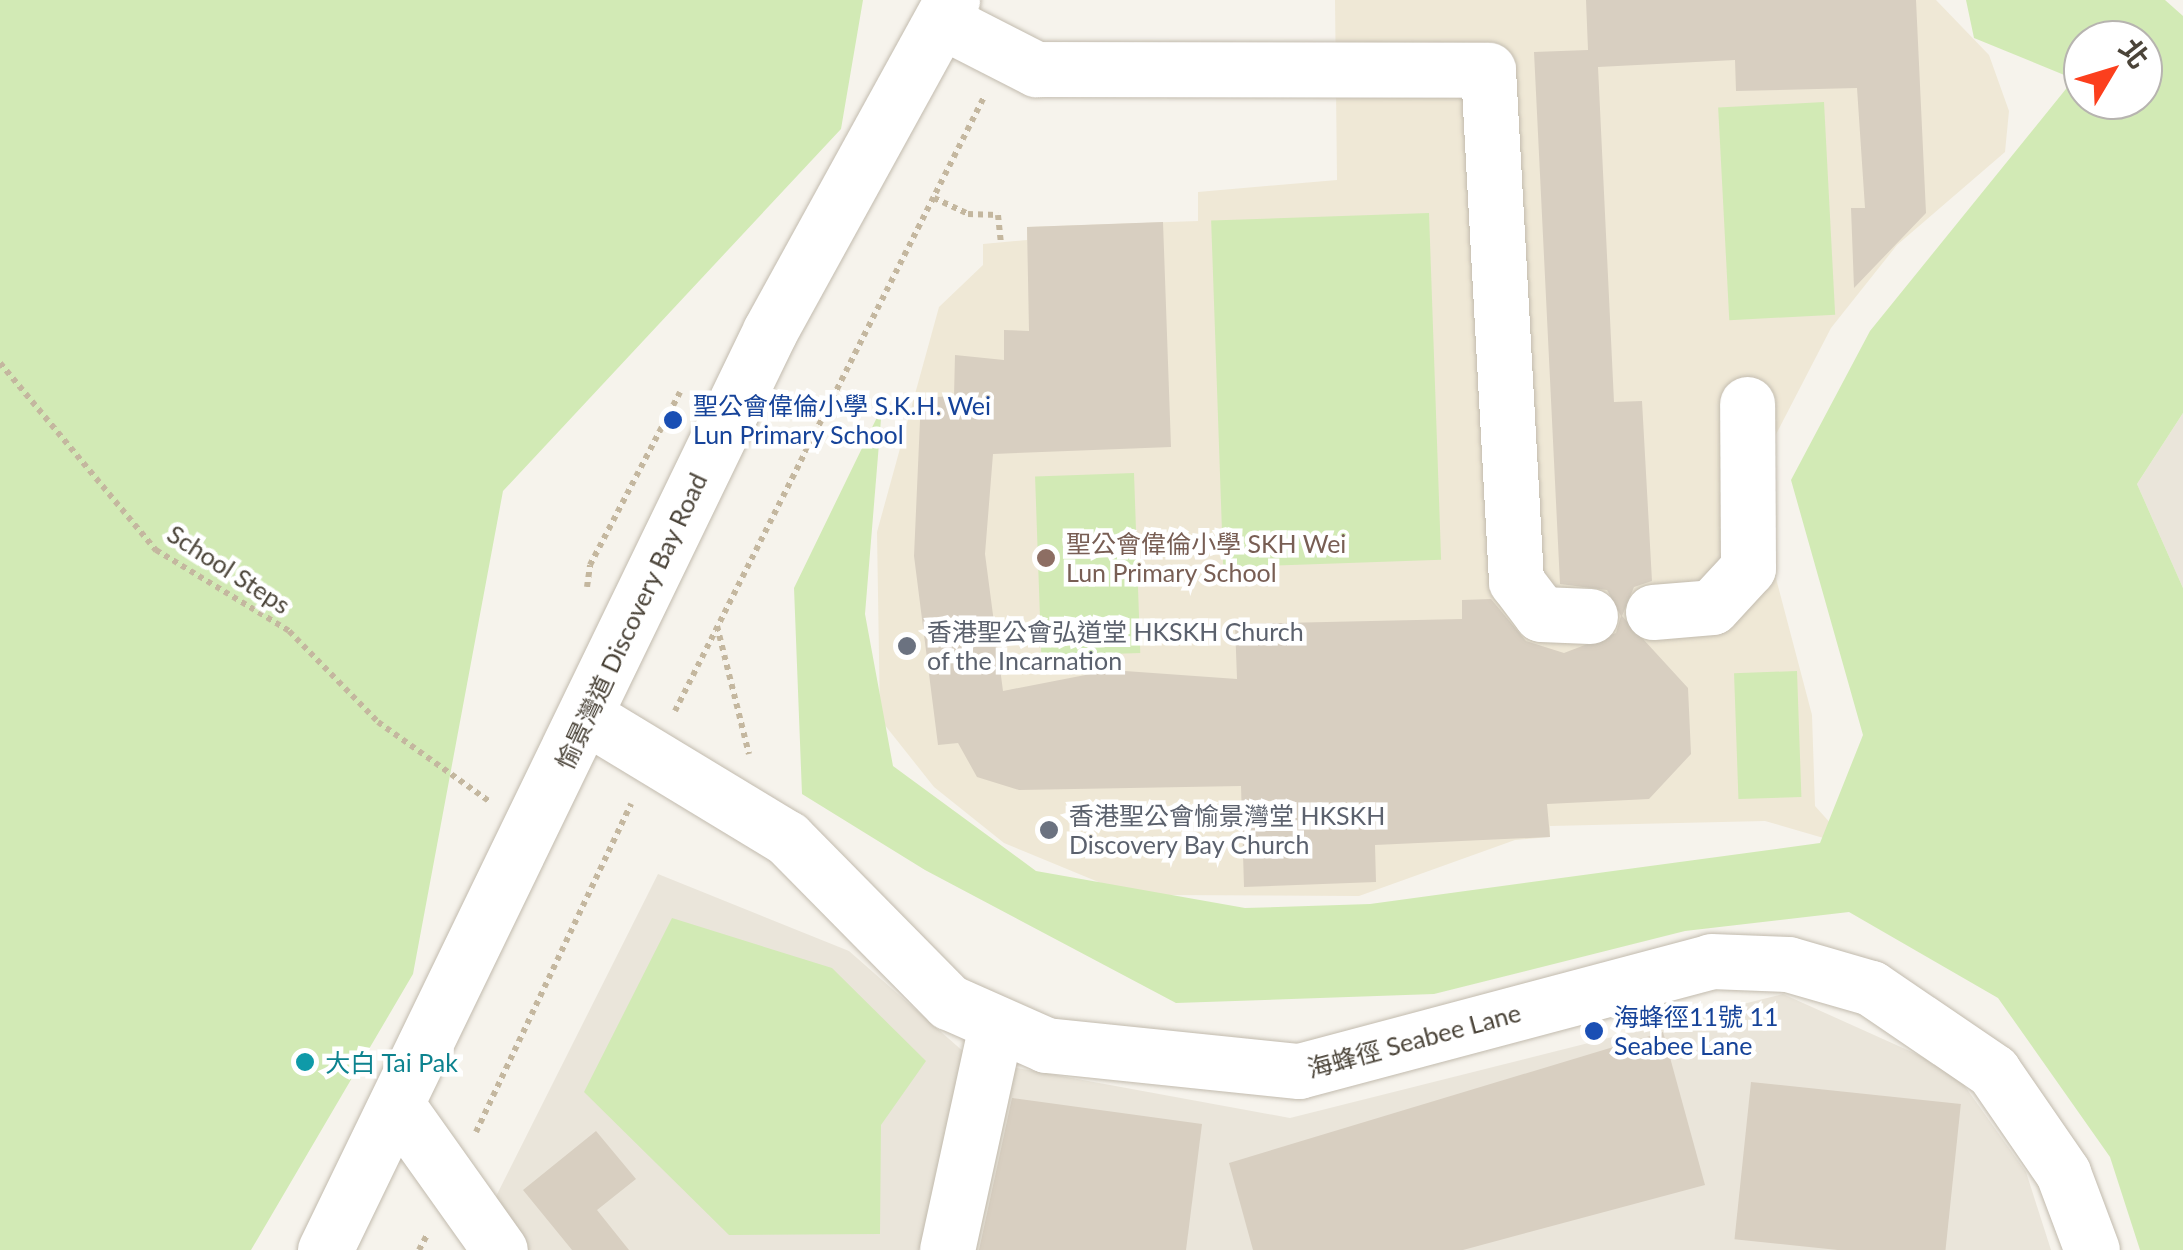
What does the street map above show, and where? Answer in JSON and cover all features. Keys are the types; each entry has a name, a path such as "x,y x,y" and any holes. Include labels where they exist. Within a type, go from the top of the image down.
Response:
{"street":[{"path":"947,10 1005,54 1036,69 1488,70 1516,581 1541,614 1590,616"},
{"name":"愉景灣道 Discovery Bay Road","path":"326,1250 400,1108 770,331 947,10"},
{"path":"1654,612 1712,608 1748,568 1747,404"},
{"name":"海蜂徑 Seabee Lane","path":"587,717 655,753 787,838 949,1002 995,1029 1046,1046 1298,1072 1670,968 1788,964 1906,1006 1993,1071 2049,1148 2092,1250"},
{"path":"947,1250 995,1029"},
{"path":"400,1108 500,1250"}],"path":[{"path":"420,1250 717,624 1005,54"},
{"path":"934,198 968,214 998,216 1001,242"},
{"name":"School Steps","path":"0,363 156,550 289,631 378,722 462,782"},
{"path":"717,624 751,763"}],"shaded area":[{"path":"1335,0 1936,0 1989,55 2009,111 2005,152 1897,245 1831,328 1772,442 1768,548 1812,715 1815,806 1851,846 1765,821 1550,826 1550,837 1515,840 1359,896 1161,895 1113,888 1004,843 934,787 880,719 877,532 939,307 983,265 983,244 1027,240 1027,227 1198,221 1198,192 1337,180"},
{"path":"2183,413 2183,588 2137,484"},
{"path":"658,874 849,951 973,1060 1290,1118 1783,994 1954,1071 2026,1172 2051,1250 469,1250"}],"green space":[{"path":"0,0 863,0 841,129 503,491 413,974 251,1250 0,1250"},
{"path":"1966,0 2165,0 2183,16 2183,413 2137,484 2183,588 2183,1250 2140,1250 2110,1157 1998,998 1849,912 1685,931 1434,994 1176,1003 925,870 802,794 794,588 882,407 865,614 893,766 1036,871 1245,908 1370,904 1820,843 1863,735 1791,480 1870,331 2063,93 2063,120 2163,120 2163,20 2063,20 2063,74 1974,38"},
{"path":"1824,102 1835,315 1729,320 1718,108"},
{"path":"1429,213 1441,560 1223,567 1211,221"},
{"path":"1134,473 1140,653 1041,656 1035,476"},
{"path":"1797,671 1801,797 1738,799 1734,673"},
{"path":"672,918 832,968 926,1061 881,1125 880,1234 729,1235 584,1092"}],"building":[{"path":"1586,0 1916,0 1926,213 1854,288 1851,208 1865,208 1857,88 1736,91 1735,60 1598,67 1614,402 1642,401 1652,581 1634,587 1622,616 1688,688 1691,754 1649,799 1547,804 1550,837 1375,845 1376,882 1244,887 1241,786 1019,790 977,777 958,743 938,745 914,556 921,398 954,396 955,355 1004,360 1004,330 1029,331 1027,227 1163,222 1171,447 993,454 985,554 1003,691 1111,670 1237,679 1235,624 1462,619 1462,600 1491,599 1526,641 1564,653 1616,633 1621,616 1607,590 1560,584 1534,52 1588,50"},
{"path":"1663,1032 1705,1185 1463,1250 1253,1250 1229,1163"},
{"path":"1751,1082 1961,1104 1946,1250 1838,1250 1734,1239"},
{"path":"1012,1098 1202,1124 1186,1250 979,1250"},
{"path":"596,1131 636,1179 597,1210 629,1250 572,1250 523,1190"}],"place":[{"name":"聖公會偉倫小學 S.K.H. Wei Lun Primary School","path":"673,420"},
{"name":"聖公會偉倫小學 SKH Wei Lun Primary School","path":"1046,558"},
{"name":"香港聖公會弘道堂 HKSKH Church of the Incarnation","path":"907,646"},
{"name":"香港聖公會愉景灣堂 HKSKH Discovery Bay Church","path":"1049,830"},
{"name":"海蜂徑11號 11 Seabee Lane","path":"1594,1031"},
{"name":"大白 Tai Pak","path":"305,1062"}]}
